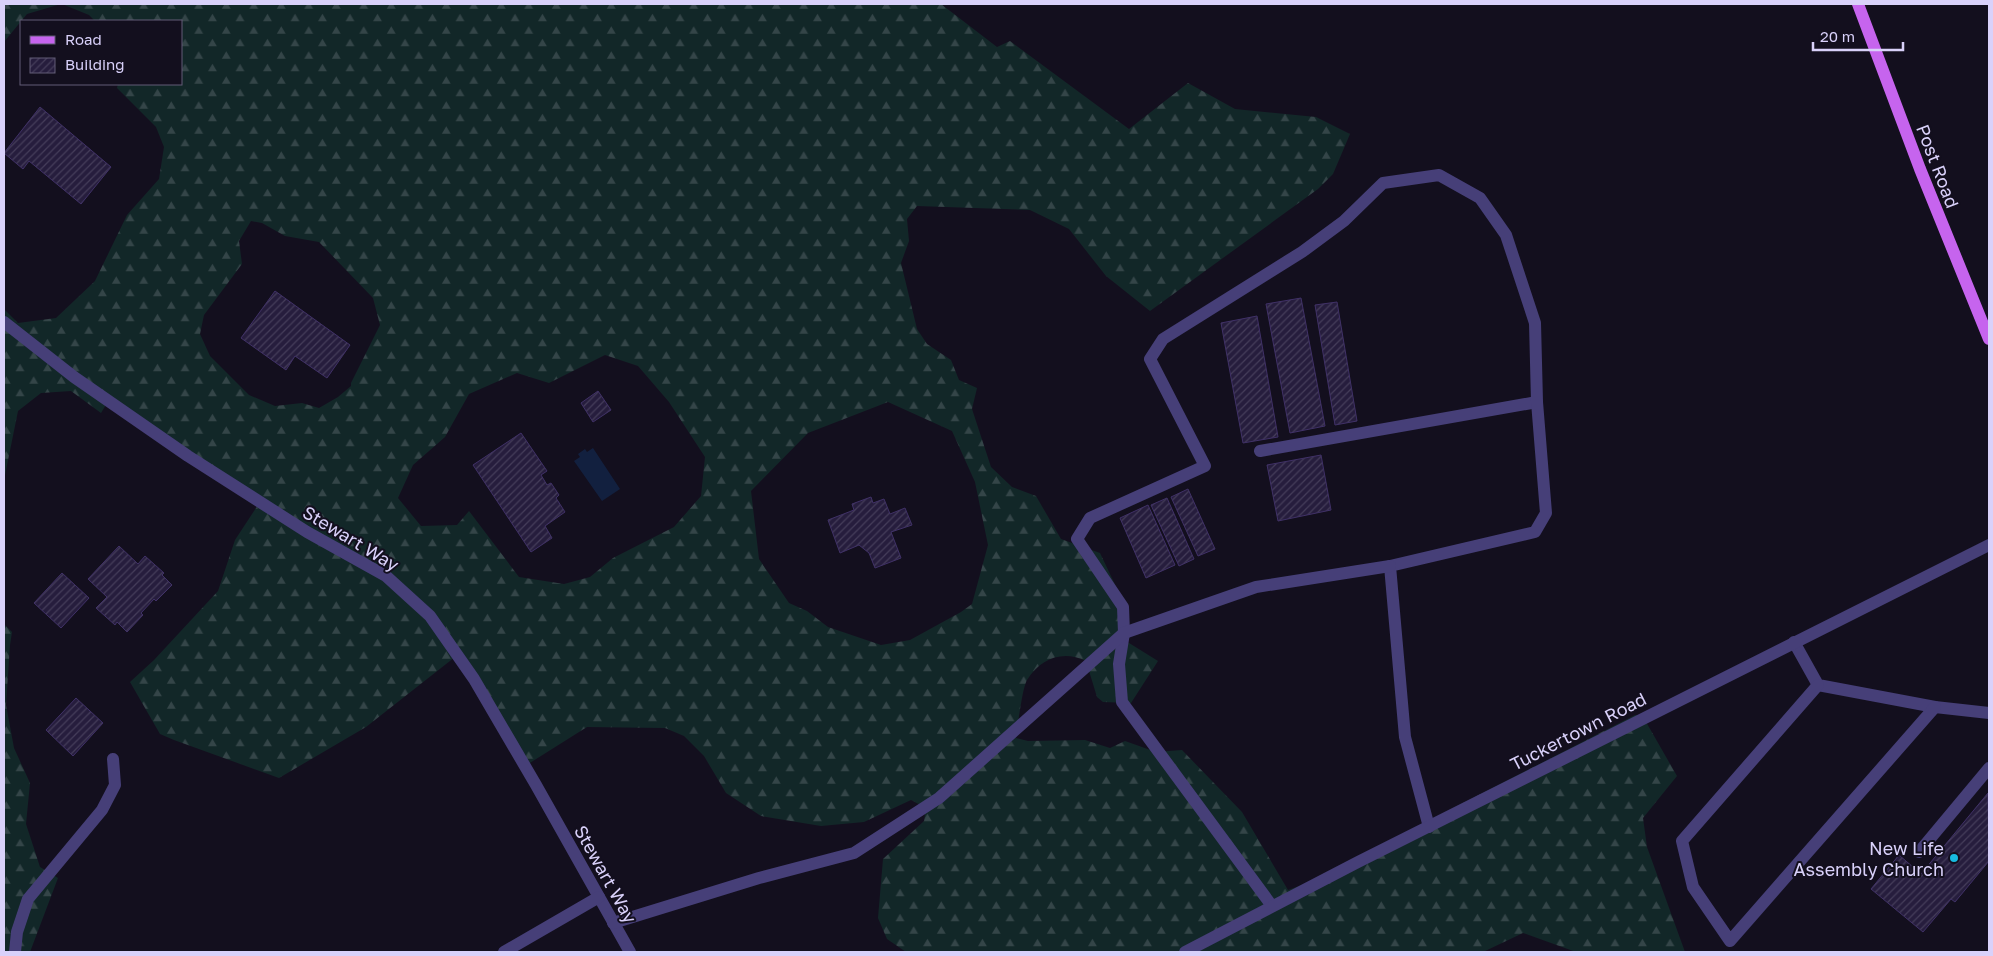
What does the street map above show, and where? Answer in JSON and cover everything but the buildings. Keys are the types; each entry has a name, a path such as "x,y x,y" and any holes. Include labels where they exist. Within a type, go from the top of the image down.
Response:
{"main road":[{"name":"Post Road","path":"1858,4 1920,169 1989,340"}],"street":[{"path":"613,922 759,878 854,853 939,798 1124,633 1256,587 1390,566 1535,532 1546,513 1537,402 1535,323 1506,235 1480,198 1439,174 1383,183 1344,221 1302,252 1163,339 1150,359 1205,466 1090,518 1078,540 1122,607 1124,633 1119,664 1122,702 1272,906"},
{"name":"Stewart Way","path":"4,322 74,377 188,456 307,532 386,576 430,616 474,679 630,952"},
{"path":"1260,451 1537,402"},
{"name":"Tuckertown Road","path":"1185,952 1272,906 1989,545"},
{"path":"1390,566 1404,737 1429,827"},
{"path":"1794,642 1818,685"},
{"path":"1818,685 1936,707 1989,713"},
{"path":"1818,685 1682,841 1693,887 1730,941 1936,707"},
{"path":"15,952 17,932 28,899 102,810 115,785 114,759"},
{"path":"1919,852 1989,768"},
{"path":"504,952 599,897"}],"green space":[{"path":"4,4 61,4 27,14 20,20 4,42"},
{"path":"62,4 941,4 997,47 1010,41 1129,129 1188,83 1235,109 1316,117 1350,134 1333,174 1318,189 1150,311 1106,276 1069,229 1030,210 917,206 907,219 909,241 901,263 917,329 927,344 951,360 959,380 977,388 972,409 991,467 1012,487 1036,496 1061,539 1100,553 1120,595 1121,638 1158,661 1131,703 1103,702 1097,697 1086,661 1069,656 1061,656 1046,661 1033,672 1025,685 1016,738 1028,741 1085,740 1110,748 1125,741 1156,752 1182,750 1242,812 1288,890 1305,884 1635,715 1642,715 1677,776 1643,818 1647,847 1685,952 1576,952 1523,933 1483,952 906,952 887,939 878,918 883,859 924,821 926,808 911,800 864,822 821,826 761,816 726,793 704,756 684,736 665,728 587,727 525,766 455,657 366,727 279,778 160,734 130,682 154,660 218,591 235,540 258,505 107,403 101,413 71,391 41,393 18,411 4,480 4,309 18,323 56,318 95,281 127,215 159,179 164,147 156,127 117,88 118,85 182,85 182,20 94,20 89,15","holes":["251,221 262,223 285,236 319,242 373,298 380,325 351,386 338,397 319,408 302,403 275,406 249,395 210,356 200,334 204,315 242,264 239,241","605,355 638,366 669,402 705,457 701,496 674,527 613,558 590,577 564,584 519,577 469,511 457,525 421,526 398,498 413,465 445,437 469,394 517,373 549,383","888,402 952,431 975,482 988,545 972,604 910,640 881,645 828,627 807,611 789,603 759,559 751,491 808,433"]},
{"path":"4,624 12,632 6,705 14,748 30,783 26,824 40,867 58,878 30,952 4,952"}],"water":[{"path":"593,448 620,489 602,501 574,461 580,457 578,454 585,449 587,452"}],"place":[{"name":"New Life Assembly Church","path":"1954,858"}]}
